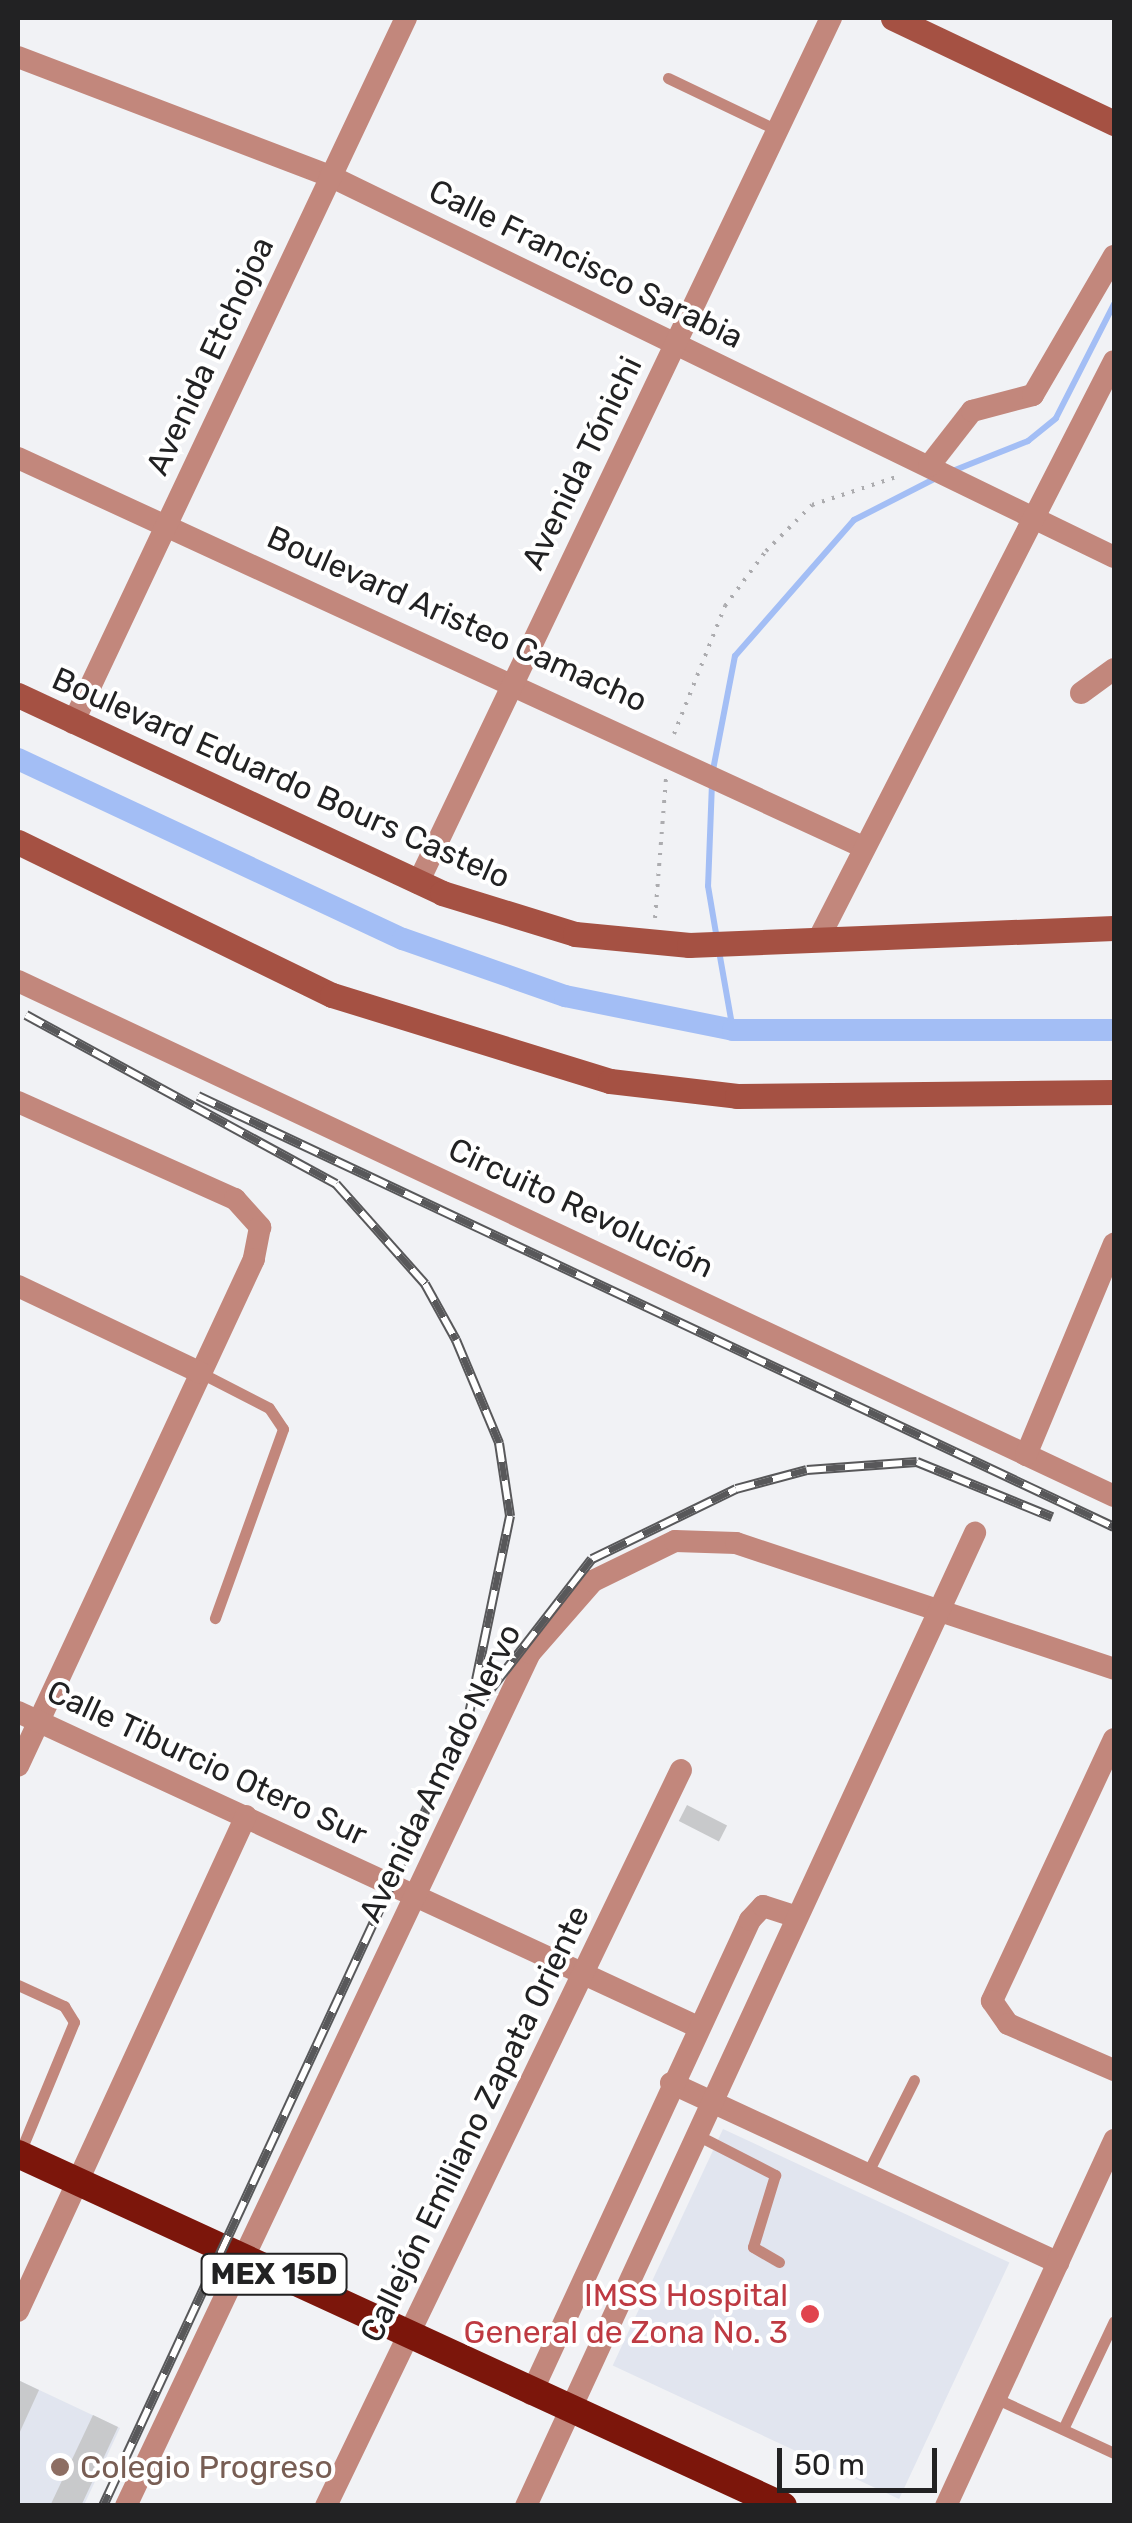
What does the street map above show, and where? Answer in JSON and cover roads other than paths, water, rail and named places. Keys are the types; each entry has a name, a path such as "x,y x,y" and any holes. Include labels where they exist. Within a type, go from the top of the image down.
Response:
{"highway":[{"name":"MEX 15D","path":"18,2155 570,2412 783,2506"}],"main road":[{"path":"894,18 1114,123"},
{"name":"Boulevard Eduardo Bours Castelo","path":"18,695 418,883 550,928 652,944 1114,928"},
{"path":"18,842 332,995 610,1081 737,1096 1114,1092"}],"street":[{"name":"Avenida Etchojoa","path":"73,723 406,18"},
{"name":"Avenida Tónichi","path":"418,883 831,18"},
{"name":"Calle Francisco Sarabia","path":"18,57 330,176 1114,557"},
{"path":"929,466 972,411 1033,395 1114,256"},
{"path":"818,940 1114,361"},
{"name":"Boulevard Aristeo Camacho","path":"18,458 670,751 865,848"},
{"path":"1080,693 1114,670"},
{"name":"Circuito Revolución","path":"18,982 1114,1496"},
{"path":"18,1102 256,1215 254,1259 202,1373 28,1717 18,1766"},
{"path":"1026,1454 1114,1244"},
{"path":"18,1286 202,1373"},
{"path":"526,2506 975,1533"},
{"name":"Avenida Amado Nervo","path":"126,2506 530,1653 571,1600 619,1564 674,1540 736,1543 1114,1669"},
{"name":"Calle Tiburcio Otero Sur","path":"28,1717 696,2026"},
{"path":"1114,1739 992,2001 1008,2024 1114,2070"},
{"name":"Callejón Emiliano Zapata Oriente","path":"326,2506 682,1770"},
{"path":"18,2312 246,1816"},
{"path":"531,2394 696,2026 755,1911 796,1916"},
{"path":"671,2083 1058,2263"},
{"path":"946,2506 1114,2140"}],"lane":[{"path":"668,78 777,130"},
{"path":"202,1373 269,1408 283,1429 215,1618"},
{"path":"18,1985 64,2006 74,2022 18,2155"},
{"path":"866,2174 914,2080"},
{"path":"697,2135 775,2176 753,2247 780,2262"},
{"path":"1063,2430 1114,2322"},
{"path":"996,2398 1114,2453"}],"waterway":[{"path":"950,472 1028,441 1056,418 1114,304"},
{"path":"713,770 735,656 854,520 934,479"},
{"path":"18,759 403,939 565,996 733,1030 1114,1030"},
{"path":"712,783 708,886 717,939"},
{"path":"719,951 733,1030"}],"railway":[{"path":"26,1015 336,1184 425,1284 456,1340 499,1443 510,1516 468,1719 103,2506"},
{"path":"198,1096 1114,1527"},
{"path":"477,1707 592,1559 736,1489 807,1470 917,1462 1052,1517"}],"place":[{"name":"IMSS Hospital General de Zona No. 3","path":"810,2314"},
{"name":"Colegio Progreso","path":"60,2467"}]}
